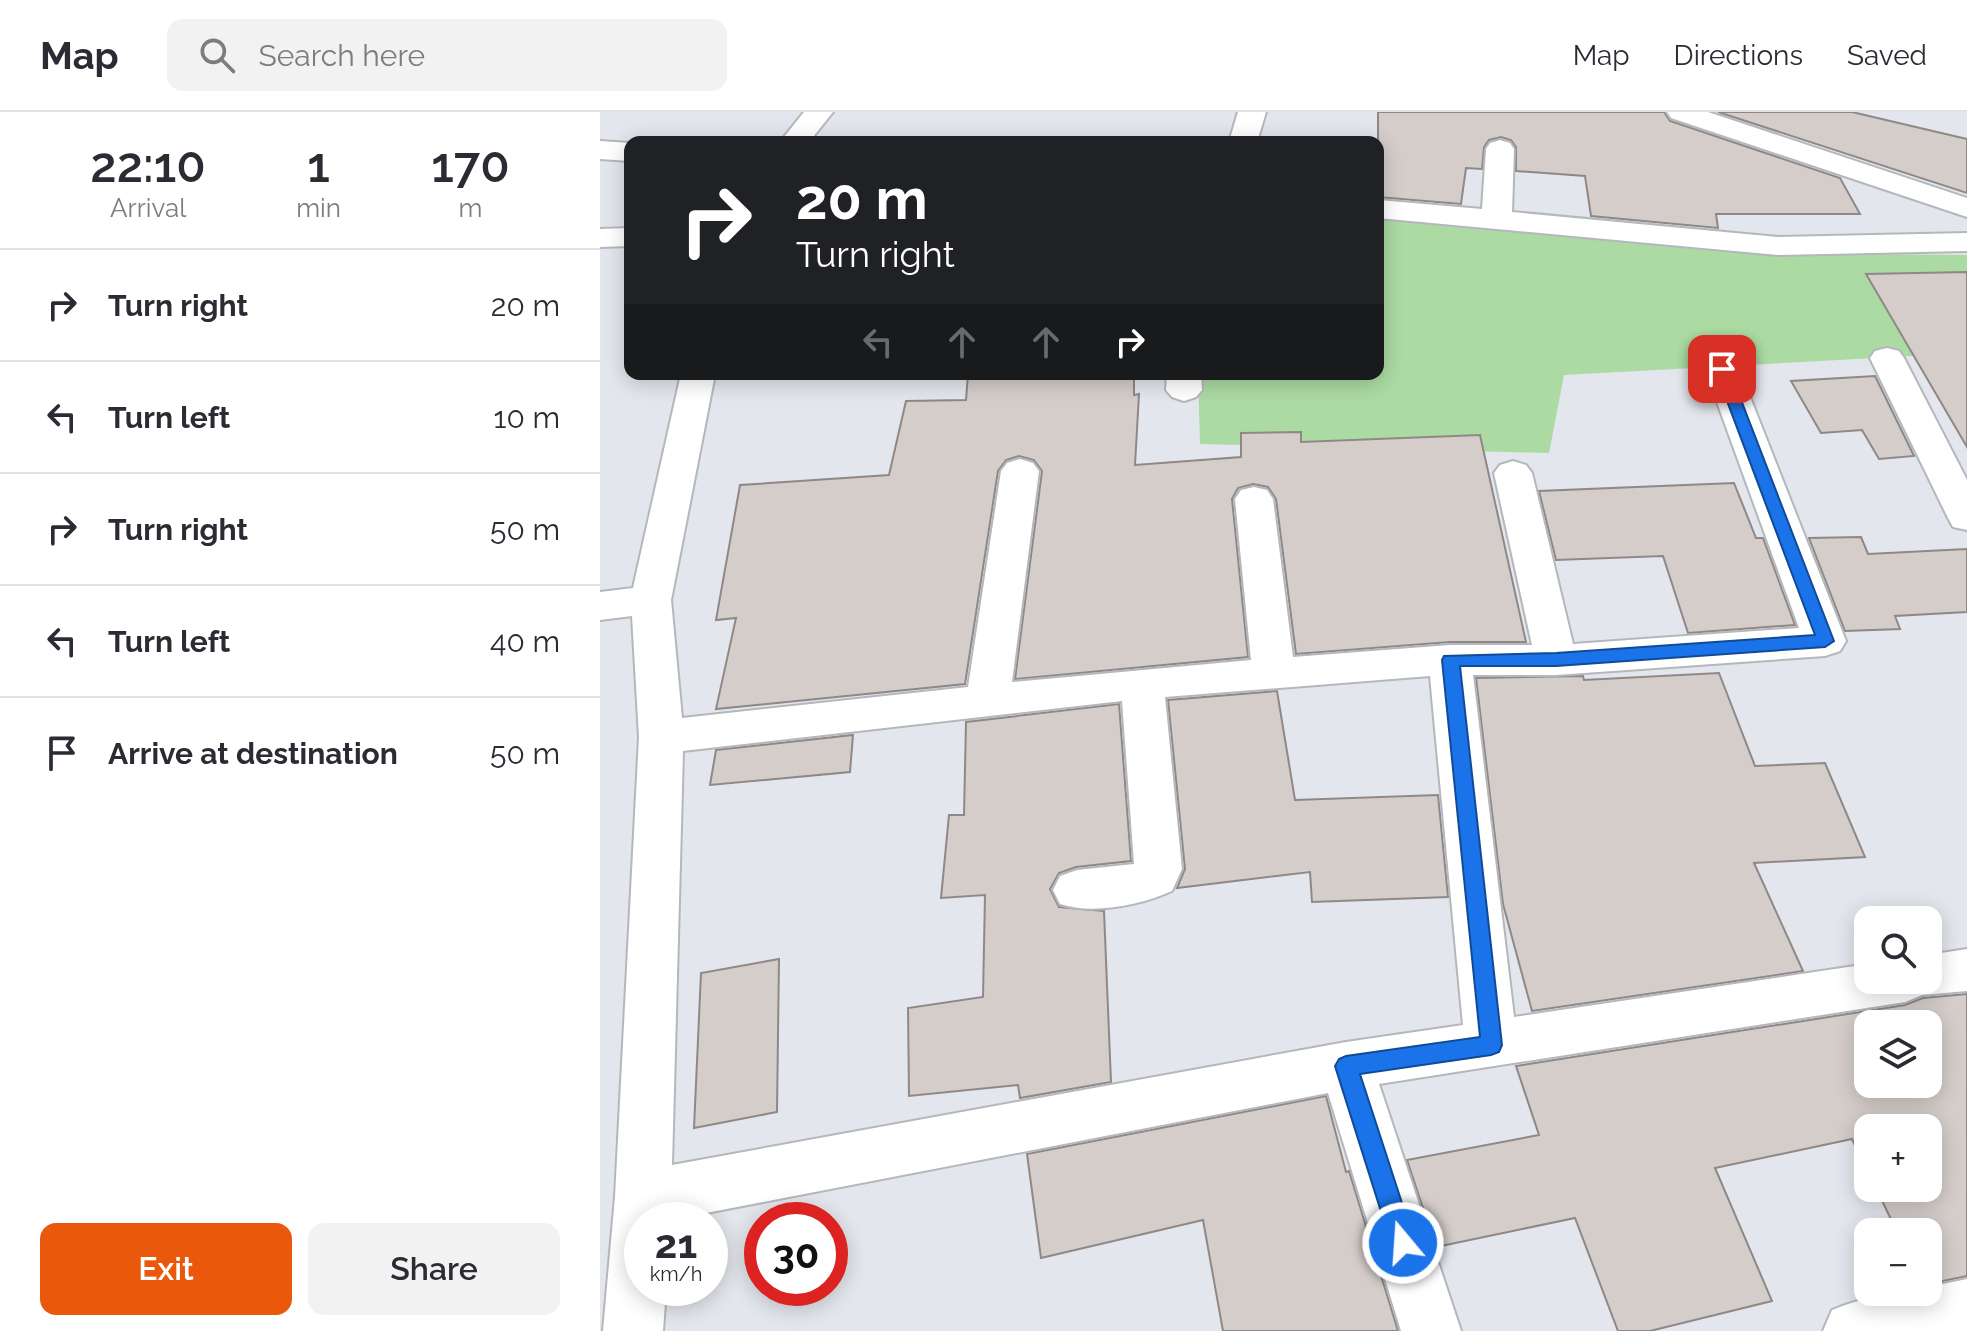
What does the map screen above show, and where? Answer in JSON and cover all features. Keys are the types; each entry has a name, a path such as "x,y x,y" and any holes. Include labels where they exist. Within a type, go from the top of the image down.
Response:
{"street":[{"path":"799,136 819,112"},
{"path":"1245,136 1252,112"},
{"path":"1681,112 1967,208"},
{"path":"1497,219 1500,149"},
{"path":"600,150 624,152"},
{"path":"1384,210 1778,246 1967,242"},
{"path":"600,238 624,237"},
{"path":"1887,358 1967,518"},
{"path":"661,737 1142,683 1450,660 1556,660 1825,641 1722,369"},
{"path":"623,1318 643,1197 661,737 651,600 697,380"},
{"path":"988,699 1020,471"},
{"path":"1513,473 1556,660"},
{"path":"1254,499 1274,673"},
{"path":"600,606 651,600"},
{"path":"1450,660 1491,1045"},
{"path":"1077,890 1144,882 1155,877 1158,869 1142,683"},
{"path":"1942,974 1967,970"},
{"path":"643,1197 1346,1066 1854,988"},
{"path":"1346,1066 1431,1331"},
{"path":"1853,1331 1967,1309"}],"green space":[{"path":"1384,214 1775,253 1967,255 1967,353 1564,375 1549,453 1200,444 1198,380 1384,380"}],"building":[{"path":"1378,112 1664,112 1670,121 1840,178 1860,214 1716,214 1718,228 1591,216 1585,176 1516,171 1516,147 1511,140 1501,137 1489,140 1484,147 1482,169 1466,168 1461,204 1384,198 1384,136 1378,136"},
{"path":"1718,112 1852,112 1967,139 1967,193"},
{"path":"1967,272 1967,447 1866,274"},
{"path":"1875,376 1914,456 1879,459 1862,430 1821,433 1791,381"},
{"path":"968,380 1134,380 1134,395 1139,394 1135,465 1241,457 1241,433 1301,432 1301,442 1480,435 1526,642 1450,642 1296,654 1276,499 1268,487 1253,484 1238,488 1232,499 1248,657 1015,679 1042,471 1034,460 1019,456 1006,460 998,471 965,684 716,709 736,618 716,620 740,485 889,475 906,401 966,400"},
{"path":"1734,483 1756,538 1763,538 1795,625 1688,633 1663,556 1556,560 1539,491"},
{"path":"1861,537 1868,554 1967,549 1967,612 1895,616 1900,629 1845,631 1809,538"},
{"path":"1719,673 1755,766 1825,763 1865,857 1754,863 1803,971 1532,1011 1503,904 1476,678 1583,676 1584,680"},
{"path":"1277,691 1295,800 1438,795 1448,897 1312,902 1310,872 1177,888 1185,869 1168,700"},
{"path":"1119,704 1131,861 1076,867 1059,873 1050,889 1059,907 1104,911 1111,1082 1020,1098 1018,1085 909,1096 908,1008 983,997 985,895 941,898 949,815 964,815 966,722"},
{"path":"853,735 850,772 710,785 716,750"},
{"path":"779,959 777,1112 694,1128 701,973"},
{"path":"1967,994 1967,1276 1942,1281 1942,1218 1890,1218 1883,1202 1942,1202 1942,1114 1854,1114 1854,1143 1852,1139 1715,1168 1772,1301 1650,1331 1618,1331 1575,1218 1436,1247 1407,1160 1539,1135 1516,1066 1854,1013 1854,1098 1942,1098 1942,1010 1873,1010 1905,1005 1923,998"},
{"path":"1326,1096 1346,1172 1349,1171 1398,1331 1223,1331 1203,1220 1041,1258 1027,1154"}],"route":[{"path":"1403,1243 1346,1066 1491,1045 1450,660 1556,660 1825,641 1722,369"}]}
